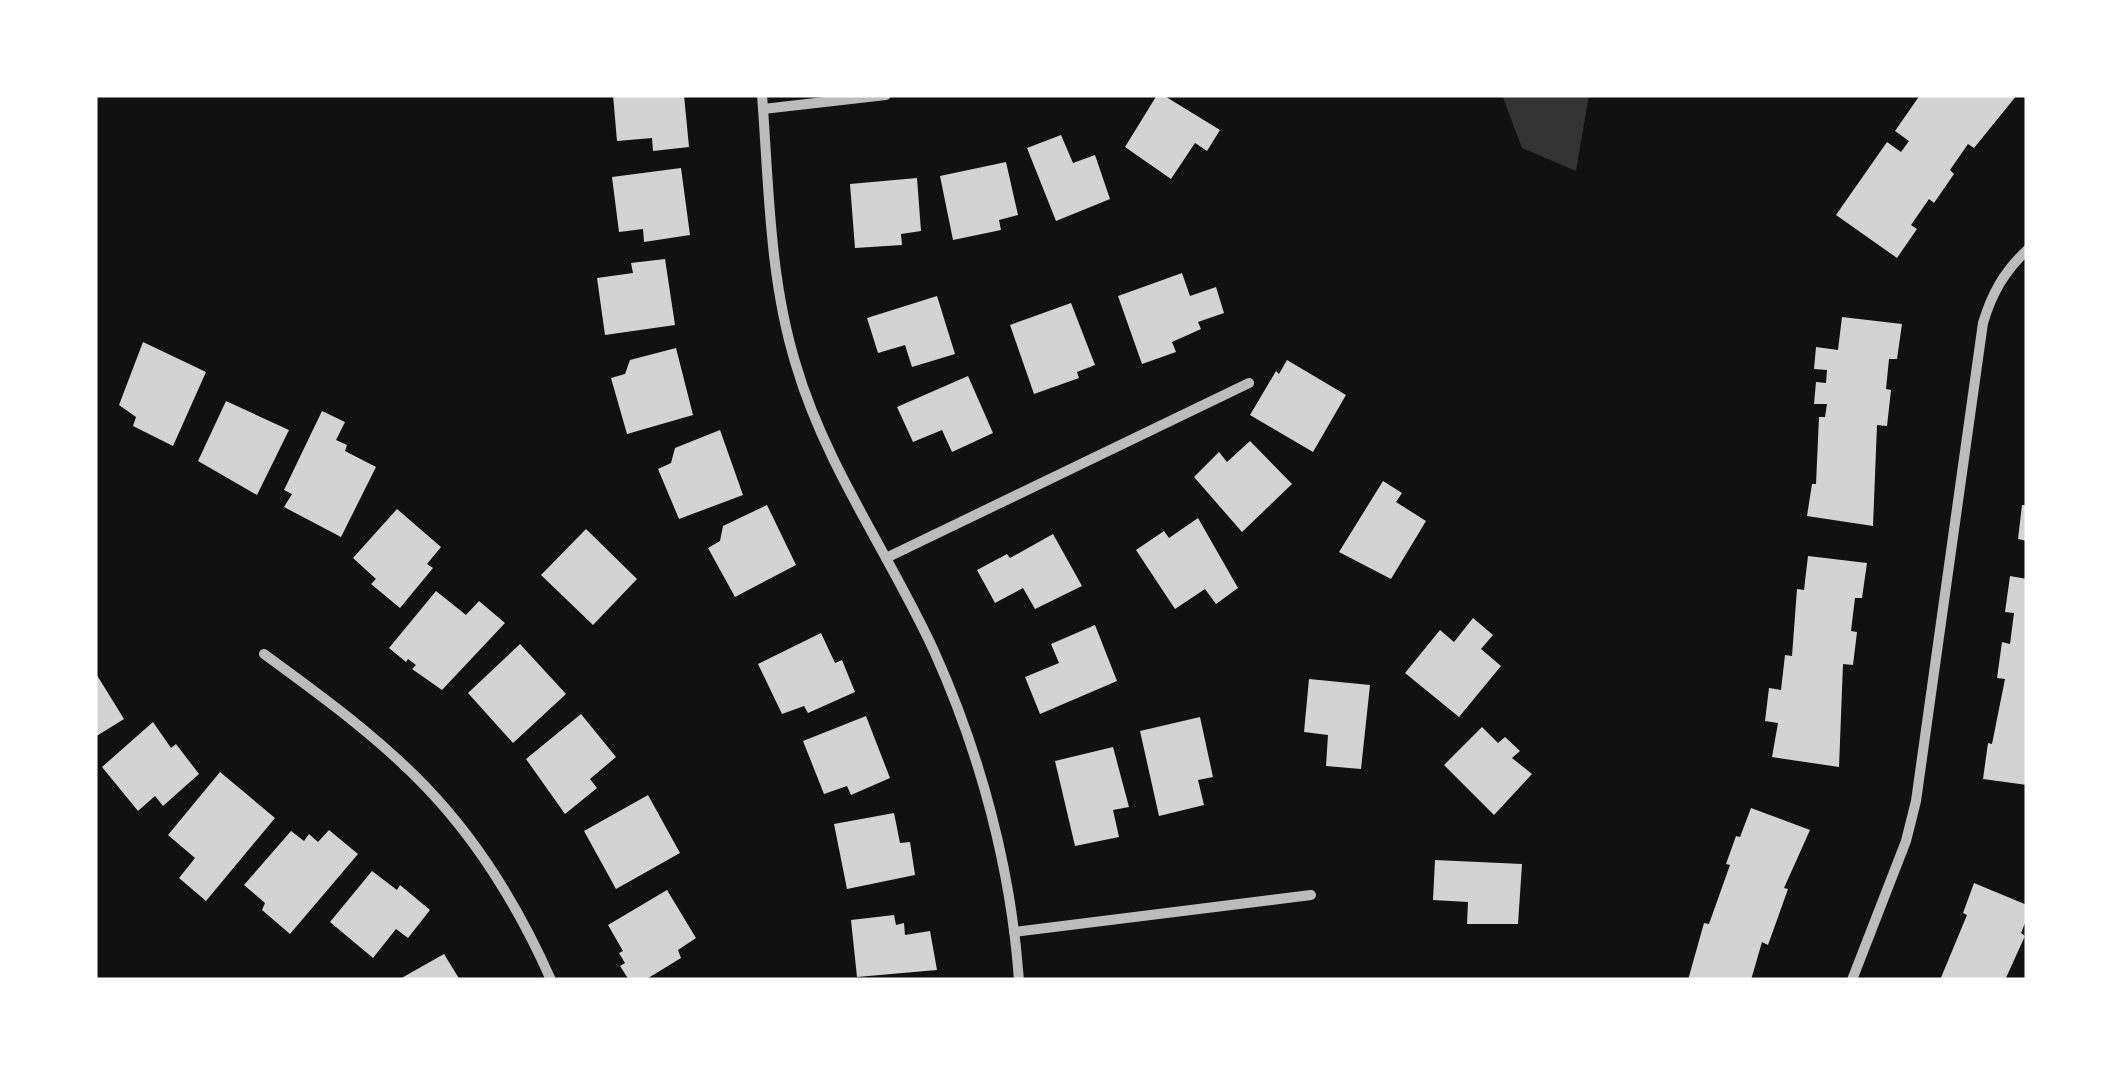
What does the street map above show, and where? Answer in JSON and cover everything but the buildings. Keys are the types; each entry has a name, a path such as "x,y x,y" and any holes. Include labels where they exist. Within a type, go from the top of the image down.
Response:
{"street":[{"path":"762,95 778,294 796,366 822,435 934,652 969,741 996,833 1019,980"},
{"path":"763,109 886,95"},
{"path":"1852,980 1906,841 1916,801 1983,324 1990,299 2006,271 2027,250"},
{"path":"886,558 1248,383"},
{"path":"264,654 346,714 426,787 477,850 522,919 552,980"},
{"path":"1014,932 1310,894"}],"shaded area":[{"path":"1502,95 1589,95 1576,171 1522,148"}]}
